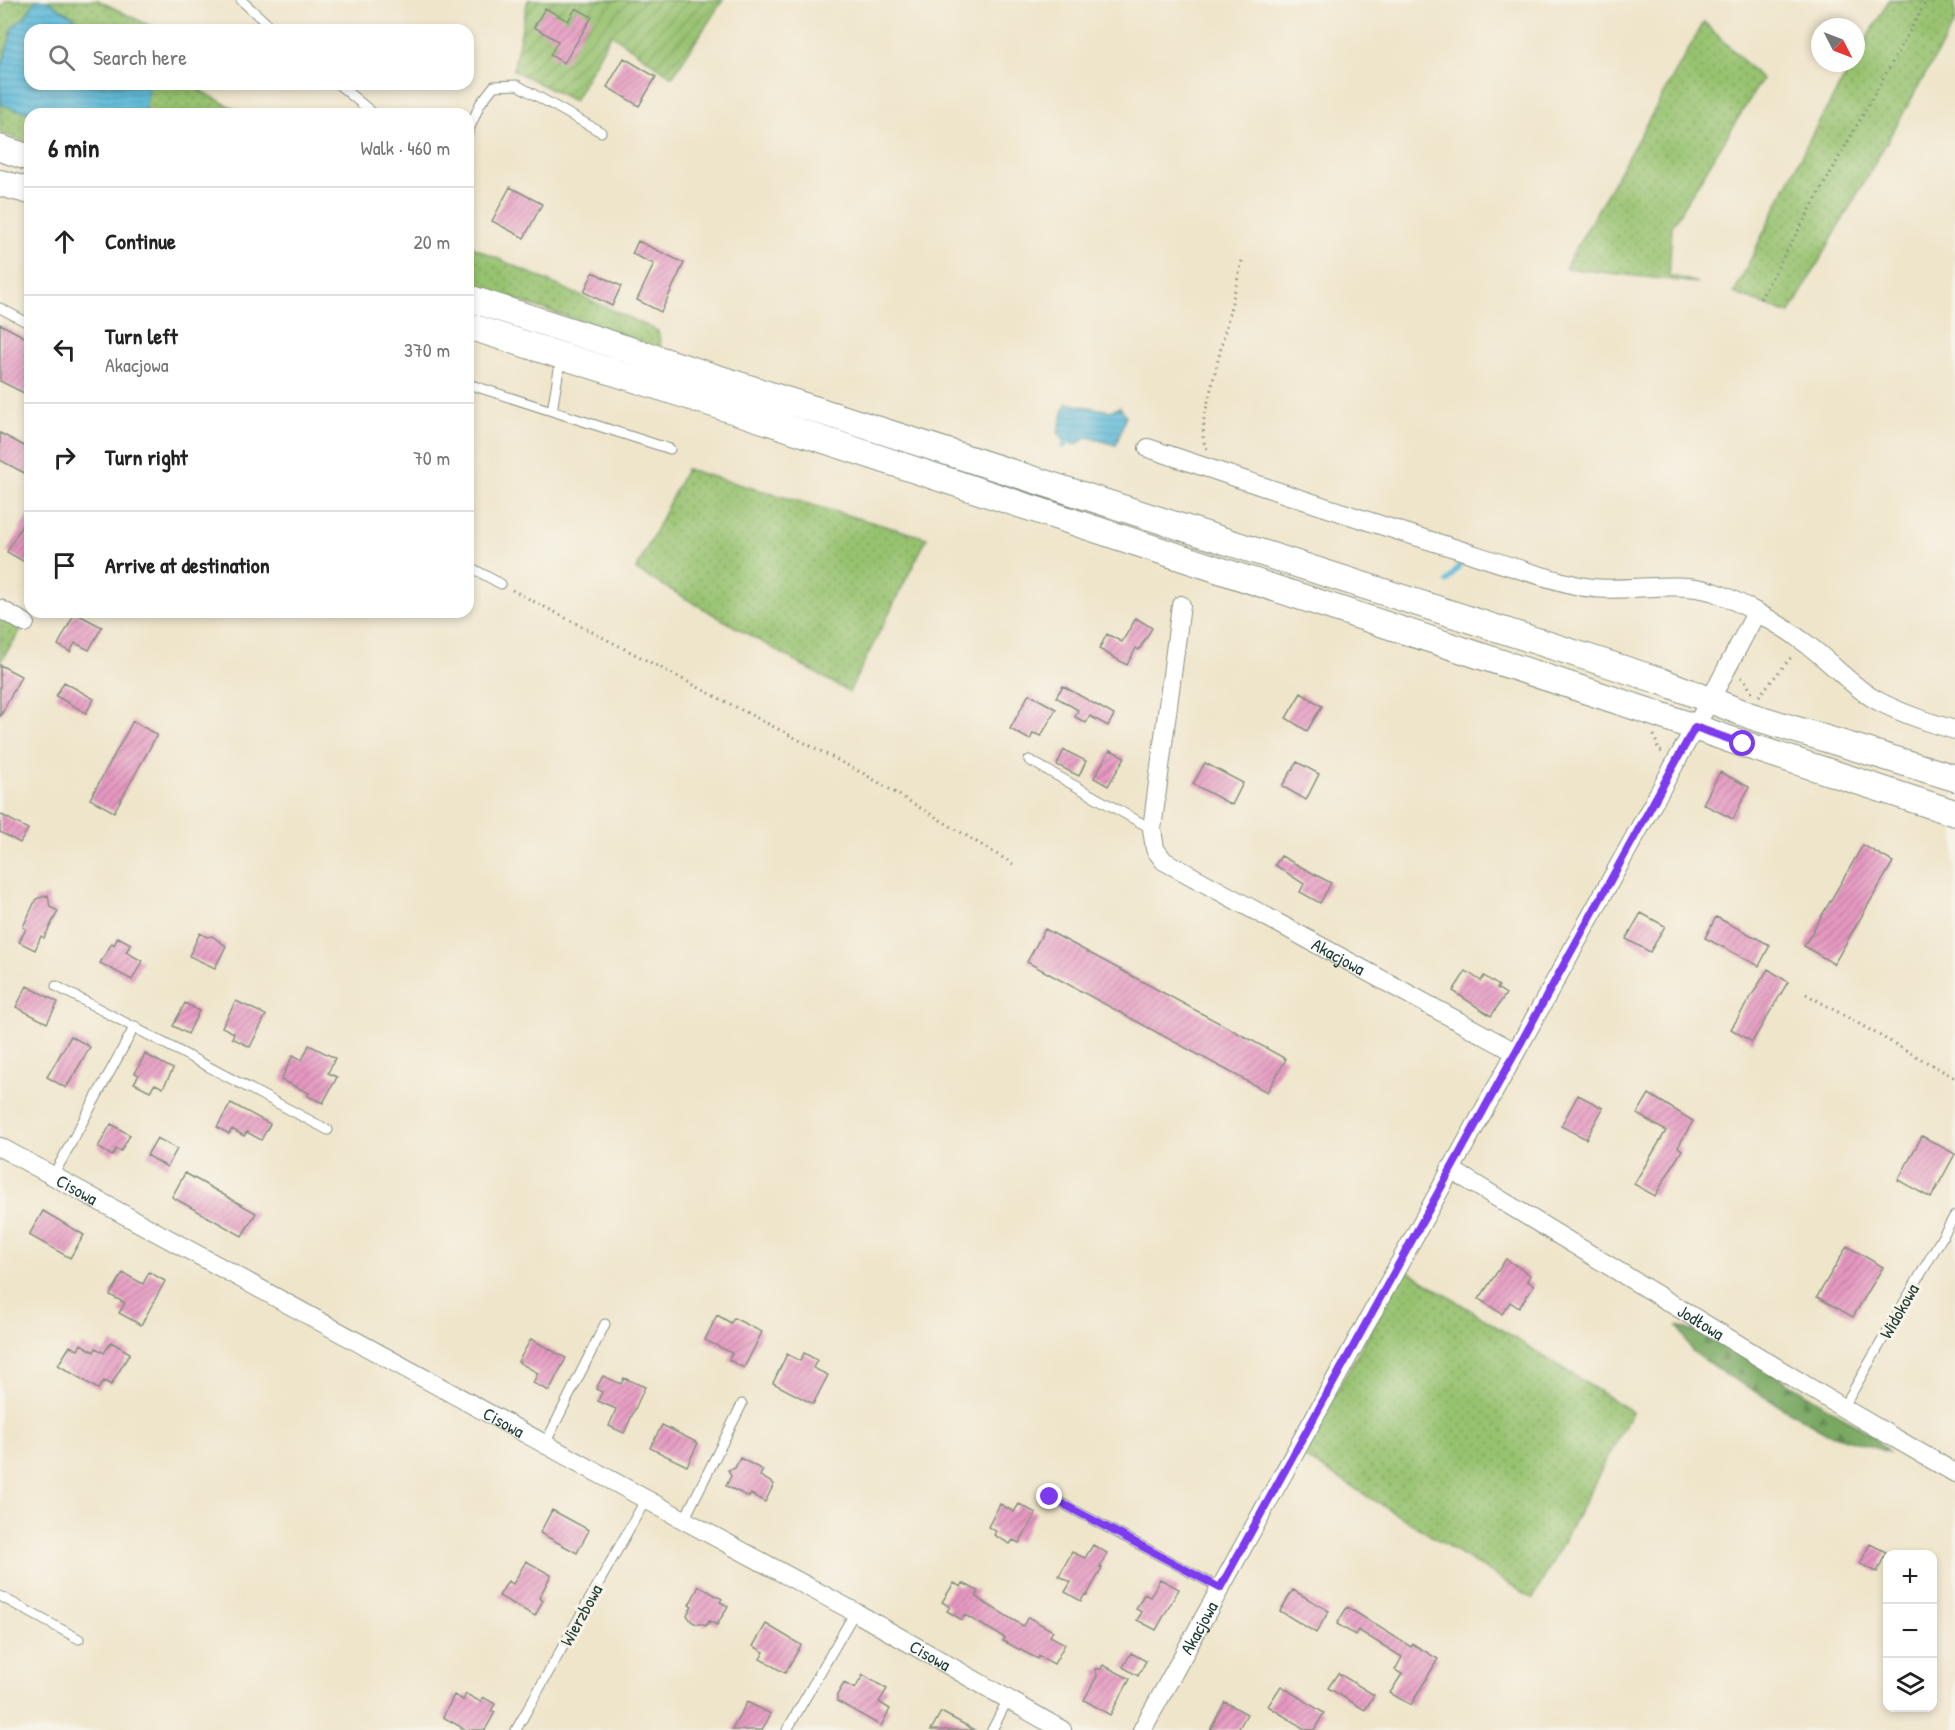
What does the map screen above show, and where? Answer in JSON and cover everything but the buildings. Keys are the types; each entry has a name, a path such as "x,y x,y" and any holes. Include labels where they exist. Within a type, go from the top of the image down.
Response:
{"main road":[{"path":"0,148 24,156"},
{"path":"0,183 24,189"},
{"path":"474,300 1661,681 1751,716 1955,778"},
{"path":"474,328 759,418 1955,813"}],"street":[{"path":"1148,448 1552,580 1583,587 1614,590 1677,586 1716,593 1756,613 1803,642 1870,696 1888,707 1955,730"},
{"path":"1152,829 1181,605"},
{"path":"0,609 25,623"},
{"name":"Akacjowa","path":"1142,1730 1756,613"},
{"name":"Akacjowa","path":"1152,829 1155,849 1164,861 1515,1052"},
{"name":"Cisowa","path":"0,1147 855,1612 1062,1730"},
{"name":"Jodłowa","path":"1450,1169 1685,1310 1842,1408 1955,1473"}],"lane":[{"path":"241,0 267,24"},
{"path":"474,118 480,104 494,86 517,85 601,132"},
{"path":"345,90 367,108"},
{"path":"0,308 24,321"},
{"path":"552,411 561,356"},
{"path":"474,386 670,449"},
{"path":"474,569 501,584"},
{"path":"1029,760 1152,829"},
{"path":"56,986 328,1130"},
{"path":"53,1176 135,1026"},
{"name":"Widokowa","path":"1842,1408 1955,1215"},
{"path":"545,1444 605,1324"},
{"path":"684,1520 742,1404"},
{"path":"1050,1497 1220,1588"},
{"name":"Wierzbowa","path":"516,1730 646,1499"},
{"path":"0,1596 79,1639"},
{"path":"787,1730 855,1612"},
{"path":"992,1730 1008,1700"}],"path":[{"path":"1760,299 1927,0"},
{"path":"1211,455 1203,440 1204,418 1243,257"},
{"path":"501,584 866,775 1013,864"},
{"path":"1745,680 1751,692 1758,698 1803,642"},
{"path":"1806,994 1955,1078"}],"green space":[{"path":"7,0 98,0 146,24 24,24 24,90 199,90 233,108 24,108 24,141 0,133 0,9"},
{"path":"528,0 723,0 672,77 611,34 574,101 513,70"},
{"path":"1889,0 1955,0 1955,22 1789,314 1734,293 1812,134 1848,72 1865,72 1865,42"},
{"path":"1704,22 1762,79 1672,226 1669,275 1698,283 1565,268"},
{"path":"474,248 658,331 661,348 474,286"},
{"path":"686,469 927,538 849,692 636,570"},
{"path":"0,614 23,627 0,662"},
{"path":"1405,1269 1632,1412 1533,1599 1301,1455"},
{"path":"1678,1326 1718,1340 1870,1433 1888,1452 1827,1433 1725,1374 1692,1351"}],"water":[{"path":"36,0 47,0 85,24 24,24 24,90 149,90 145,108 24,108 24,111 1,105 0,73 13,26 24,18"},
{"path":"1066,403 1110,411 1120,407 1126,416 1116,445 1088,437 1075,445 1063,440 1058,432"}],"waterway":[{"path":"1063,447 1068,442"},
{"path":"1447,582 1460,565"}],"route":[{"path":"1050,1497 1220,1588 1695,727 1743,744"}]}
